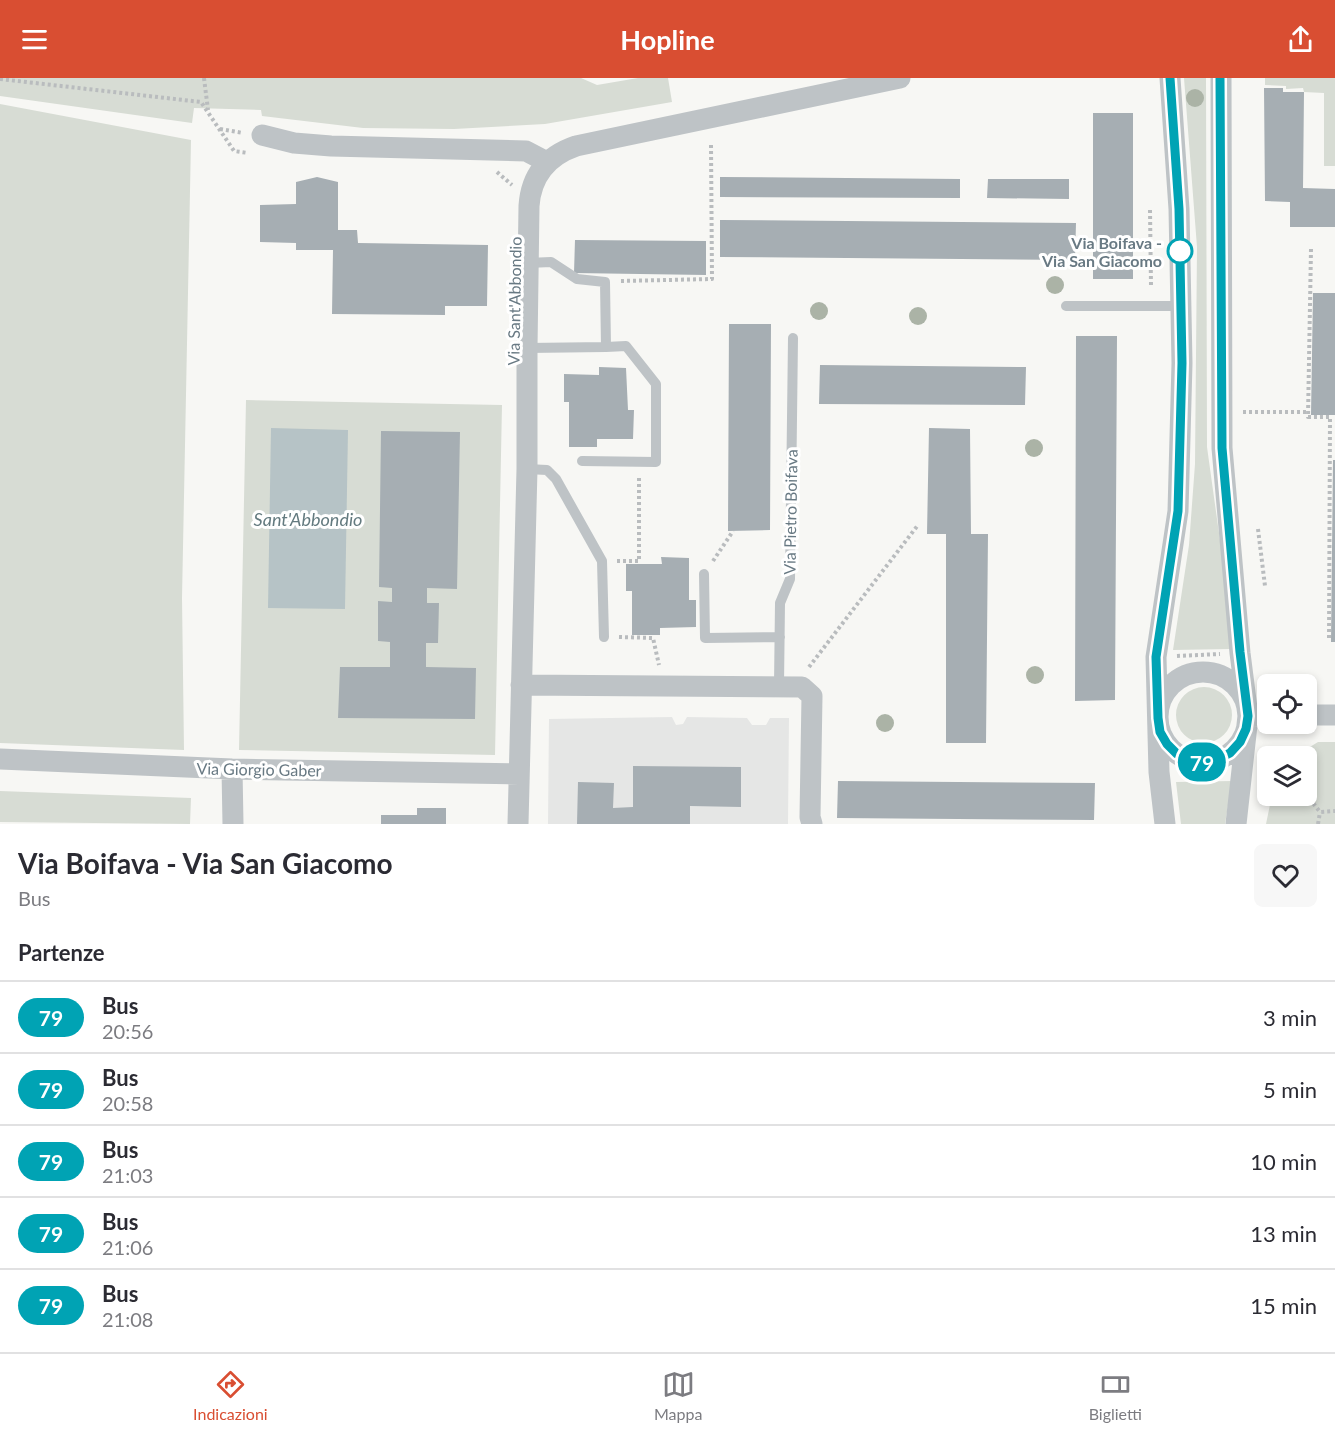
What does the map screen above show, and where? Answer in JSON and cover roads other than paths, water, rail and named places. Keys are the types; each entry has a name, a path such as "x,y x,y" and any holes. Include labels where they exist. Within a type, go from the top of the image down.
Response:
{"street":[{"path":"259,145 294,143 526,151 547,162 554,155 576,146 900,78"},
{"path":"1165,824 1159,772 1156,657 1178,511 1182,363 1179,209 1170,78"},
{"path":"1221,78 1222,448 1240,652 1257,712"},
{"name":"Via Sant'Abbondio","path":"518,824 527,469 526,348 530,195 537,175 547,162"},
{"path":"1257,715 1231,682 1220,675 1195,672 1183,676 1164,693 1159,705 1158,718 1160,732 1177,754 1190,760 1204,762 1218,759 1235,747 1246,729 1257,717"},
{"path":"521,685 787,686 804,688 812,696 810,817 812,824"},
{"path":"1317,715 1335,715"},
{"path":"1236,824 1257,721"},
{"name":"Via Giorgio Gaber","path":"0,759 232,769 519,774"},
{"path":"232,769 233,824"}],"lane":[{"path":"528,263 551,262 576,279 605,282 606,347"},
{"path":"1065,306 1181,306"},
{"name":"Via Pietro Boifava","path":"787,686 780,637 780,603 790,579 793,338"},
{"path":"526,348 626,346 656,384 656,462 582,461"},
{"path":"527,469 547,470 556,479 602,561 604,637"},
{"path":"704,574 705,638 780,637"}],"water":[{"name":"Sant'Abbondio","path":"271,428 348,430 345,609 268,608"}],"place":[{"name":"Via Boifava - Via San Giacomo","path":"1180,251"}]}
